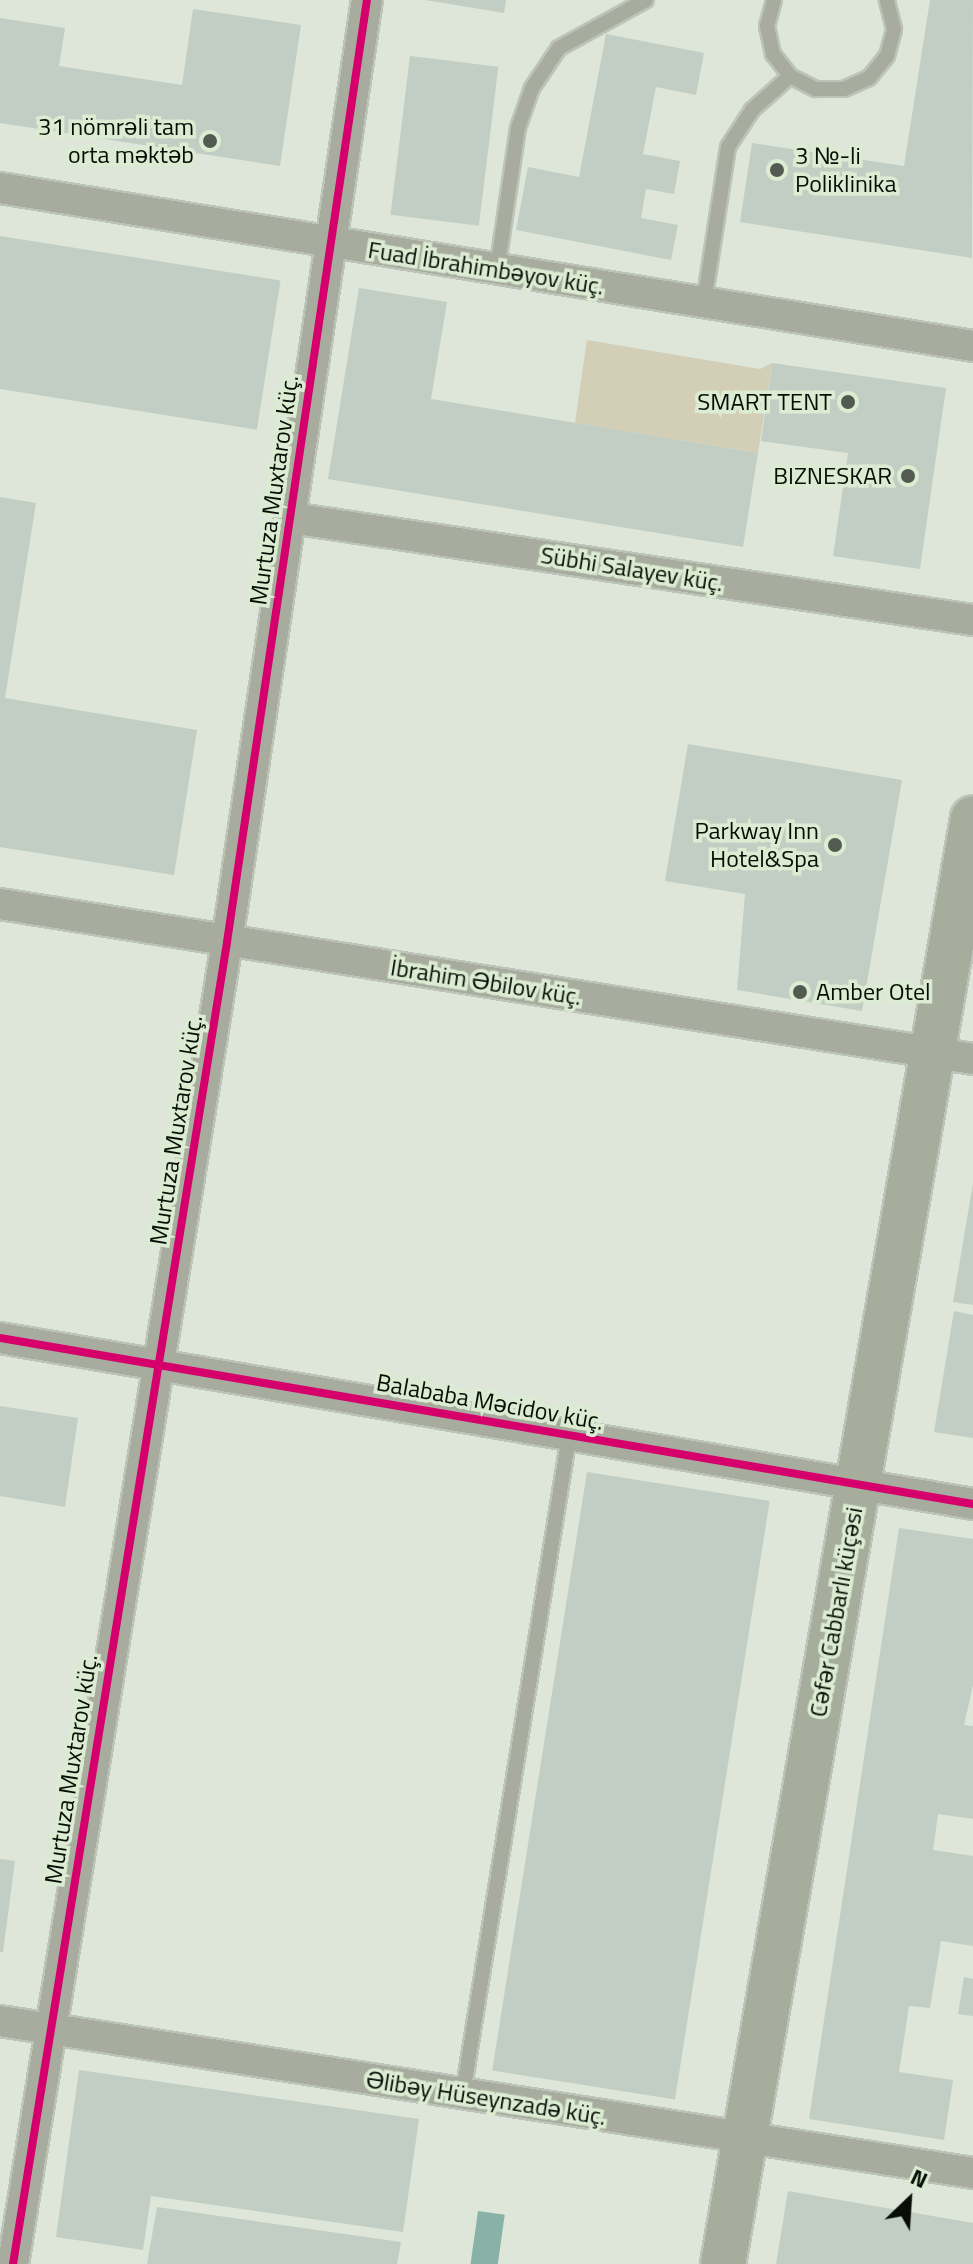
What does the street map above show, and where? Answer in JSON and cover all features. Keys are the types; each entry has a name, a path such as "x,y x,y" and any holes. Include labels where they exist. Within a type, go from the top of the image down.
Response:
{"main road":[{"name":"Cəfər Cabbarlı küçəsi","path":"723,2264 858,1485 953,1056 973,818"}],"street":[{"name":"Murtuza Muxtarov küç.","path":"13,2264 227,942 367,0"},
{"name":"Fuad İbrahimbəyov küç.","path":"0,188 973,346"},
{"name":"Sübhi Salayev küç.","path":"291,518 973,620"},
{"name":"İbrahim Əbilov küç.","path":"0,904 953,1056"},
{"name":"Balababa Məcidov küç.","path":"0,1338 973,1504"},
{"name":"Əlibəy Hüseynzadə küç.","path":"0,2021 744,2140 973,2173"}],"lane":[{"path":"497,270 532,88 559,48 646,0"},
{"path":"774,0 767,26 773,54 790,76 816,89 844,89 869,78 887,56 894,29 887,0"},
{"path":"704,302 728,147 752,110 790,76"},
{"path":"463,2093 569,1436"}],"shaded area":[{"path":"587,340 760,369 772,363 758,453 575,423"}],"water":[{"path":"478,2211 505,2215 498,2264 471,2264"}],"building":[{"path":"425,0 506,0 504,13"},
{"path":"930,0 973,0 972,258 740,222 752,143 904,166"},
{"path":"193,9 301,25 280,166 0,123 0,18 65,28 59,66 182,85"},
{"path":"606,34 704,53 696,95 656,87 643,154 680,161 674,194 646,189 641,218 678,225 671,260 516,230 528,167 579,177"},
{"path":"410,56 498,67 479,226 391,215"},
{"path":"0,236 281,280 257,430 0,389"},
{"path":"359,288 447,302 431,399 758,453 743,547 328,479"},
{"path":"772,363 946,388 920,569 833,556 848,453 761,441"},
{"path":"0,497 36,503 5,698 197,730 174,875 0,847"},
{"name":"Parkway Inn Hotel&Spa","path":"688,744 902,780 862,1011 737,990 745,894 665,881"},
{"path":"973,1183 973,1305 953,1302"},
{"path":"954,1311 973,1315 973,1438 934,1432"},
{"path":"0,1406 78,1418 65,1507 0,1496"},
{"path":"587,1472 770,1501 675,2099 492,2071"},
{"path":"899,1528 973,1539 973,1685 964,1725 973,1726 973,1819 938,1814 933,1850 973,1856 973,1946 941,1941 930,2008 909,2006 899,2072 953,2080 944,2140 809,2119"},
{"path":"0,1859 15,1861 3,1952 0,1952"},
{"path":"964,1977 973,1979 973,2016 958,2014"},
{"path":"79,2070 419,2119 403,2232 151,2196 143,2250 56,2237"},
{"path":"788,2191 973,2223 973,2264 776,2264"},
{"path":"157,2207 401,2242 397,2264 147,2264"}],"cycle path":[{"path":"13,2264 227,942 367,0"},
{"path":"0,1338 973,1504"}],"place":[{"name":"31 nömrəli tam orta məktəb","path":"210,141"},
{"name":"3 №-li Poliklinika","path":"777,170"},
{"name":"SMART TENT","path":"848,402"},
{"name":"BIZNESKAR","path":"908,476"},
{"name":"Parkway Inn Hotel&Spa","path":"835,845"},
{"name":"Amber Otel","path":"800,992"}]}
